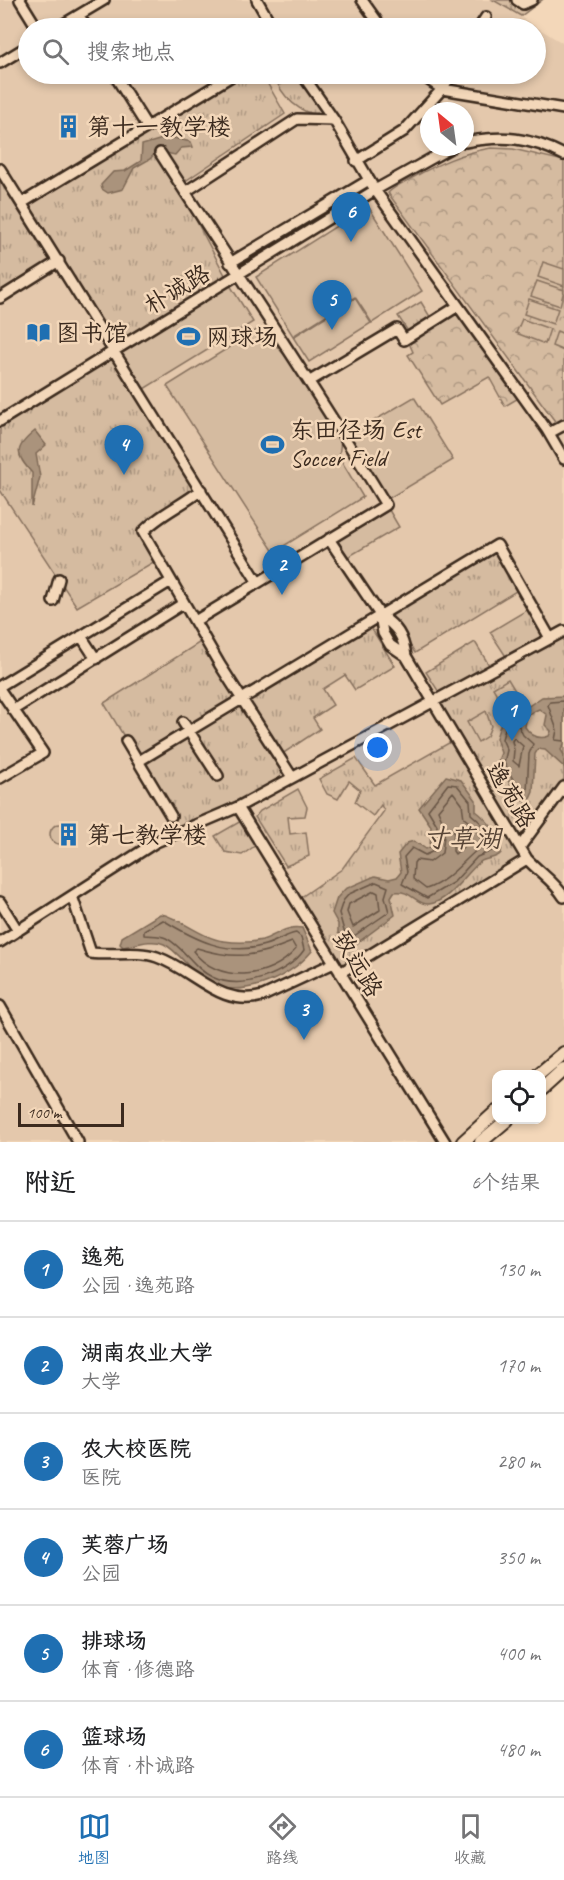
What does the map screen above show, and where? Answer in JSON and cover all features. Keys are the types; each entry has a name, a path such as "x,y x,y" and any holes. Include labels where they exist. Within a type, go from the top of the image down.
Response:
{"main road":[{"path":"544,1070 564,1053"},
{"path":"546,1085 564,1069"},
{"path":"463,1142 492,1116"},
{"path":"481,1142 501,1124"}],"street":[{"path":"20,0 31,18"},
{"path":"75,18 104,0"},
{"path":"257,0 267,18"},
{"path":"362,0 375,18"},
{"path":"517,0 523,4 532,0"},
{"path":"0,63 18,52"},
{"path":"120,84 146,125"},
{"path":"22,203 146,125 218,84"},
{"path":"309,84 334,120 375,190 549,433 564,459"},
{"path":"435,84 442,89 564,110"},
{"path":"356,161 404,131 445,84"},
{"path":"185,192 297,119 334,120"},
{"path":"474,140 496,136 542,143 564,155"},
{"path":"160,153 230,264 312,384 386,505 257,581 195,621"},
{"name":"朴诚路","path":"0,421 375,190 436,156"},
{"path":"0,169 257,581"},
{"path":"230,264 301,217 369,180"},
{"path":"301,217 310,231"},
{"path":"0,298 58,261"},
{"path":"312,384 397,329 404,340 458,306"},
{"path":"549,433 564,425"},
{"path":"201,490 182,506 150,524 143,532 184,603 292,777"},
{"name":"逸苑路","path":"329,538 380,615 383,633 390,645 406,656 527,859 340,973"},
{"path":"139,761 496,545 550,638"},
{"path":"52,601 59,579"},
{"path":"0,778 44,753 13,711 0,688 171,581"},
{"path":"13,711 184,603"},
{"path":"380,615 396,626 403,638 406,656"},
{"path":"0,942 156,842 238,807 564,631"},
{"path":"81,636 96,659"},
{"path":"183,722 218,776"},
{"path":"126,741 171,816"},
{"path":"520,847 564,787"},
{"name":"致远路","path":"238,807 445,1142"},
{"path":"527,859 542,875 555,882 564,897"},
{"path":"72,896 91,953 154,956 184,971 209,989 230,997 252,999 263,996 334,963"},
{"path":"0,902 18,931"},
{"path":"0,1006 78,1142"}],"shaded area":[{"path":"0,0 493,0 522,18 18,18 18,84 546,84 546,33 564,44 564,1044 535,1070 492,1070 492,1109 456,1142 0,1142"}],"green space":[{"path":"493,0 542,0 521,16"},
{"path":"227,84 268,84 285,114 178,186 226,277 115,343 28,203"},
{"path":"278,84 305,84 324,115 307,112 300,108 281,90"},
{"path":"491,148 513,149 564,161 564,421 557,424 388,193 393,188 441,164 460,156 474,156 474,152"},
{"path":"0,181 50,261 0,292"},
{"path":"368,206 422,291 372,323 355,297 293,336 256,277"},
{"path":"543,262 564,269 564,286 538,277"},
{"path":"537,281 564,290 560,306 531,296"},
{"name":"网球场","path":"230,285 253,322 144,389 122,353"},
{"path":"355,298 371,323 309,362 293,337"},
{"path":"529,299 558,309 553,324 524,314"},
{"path":"421,302 432,320 409,333 398,316"},
{"path":"459,312 522,396 505,406 489,377 440,405 408,355 413,352 409,343"},
{"path":"522,319 550,329 545,344 516,333"},
{"name":"东田径场 Est Soccer Field","path":"260,328 314,387 342,431 339,457 363,497 274,552 167,386"},
{"path":"557,331 564,334 564,351 552,346"},
{"path":"114,350 197,490 140,532 157,560 77,607 0,490 0,421"},
{"path":"414,397 453,460 386,500 348,436"},
{"path":"389,510 399,527 348,557 338,541"},
{"path":"497,545 521,588 415,653 389,611"},
{"path":"532,607 550,638 509,661 490,632"},
{"path":"368,623 395,666 355,690 345,675 323,689 333,705 313,718 320,729 279,756 292,777 181,832 104,703 205,639 242,698"},
{"path":"564,634 564,779 519,839 438,704"},
{"path":"475,642 492,670 442,697 426,672"},
{"path":"508,679 520,699 505,708 493,688"},
{"path":"486,711 491,726 487,736 478,742 467,722"},
{"path":"454,740 527,859 340,973 297,900 342,869 384,811 381,805 373,816 355,802 360,790 349,781 338,799 327,794 319,779 356,758 375,785"},
{"path":"298,789 307,807 305,816 288,817 290,834 306,832 309,856 286,866 255,817 260,811"},
{"path":"241,821 256,845 242,855 225,852 215,836"},
{"path":"56,824 64,824 70,830 70,838 64,844 56,844 50,838 50,830"}],"water":[{"path":"169,137 191,142 193,147 181,148 175,155 157,151 150,159 134,168 123,189 108,193 102,189 101,185 113,172 125,171 141,161 142,145"},
{"path":"35,431 46,445 36,454 40,477 32,507 32,473 22,461 19,451 23,442"},
{"path":"564,696 564,744 561,750 564,755 564,767 545,750 538,749 535,754 533,792 529,801 516,796 506,775 497,763 501,753 496,738 502,719 518,713 542,697","holes":["539,709 547,715 545,725 551,731 549,736 542,738 536,736 525,727 527,715"]},
{"name":"寸草湖","path":"446,776 461,780 476,800 476,811 494,830 500,842 501,853 480,862 450,893 437,902 424,904 405,893 394,892 391,897 395,915 353,946 338,933 338,924 332,913 337,898 345,889 375,876 389,879 397,877 401,872 398,854 407,843 414,841 426,849 430,847 431,826 419,808"},
{"path":"160,914 173,918 207,936 229,942 257,941 286,929 302,928 312,951 289,971 261,985 230,988 215,985 201,978 164,944 149,942 123,947 120,944 122,937"}],"place":[{"name":"第十一教学楼","path":"69,127"},
{"name":"篮球场","path":"351,242"},
{"name":"排球场","path":"332,330"},
{"name":"图书馆","path":"38,333"},
{"name":"网球场","path":"188,337"},
{"name":"东田径场 Est Soccer Field","path":"272,444"},
{"name":"芙蓉广场","path":"124,475"},
{"name":"湖南农业大学","path":"282,595"},
{"name":"逸苑","path":"512,741"},
{"name":"第七教学楼","path":"69,835"},
{"name":"农大校医院","path":"304,1040"}]}
